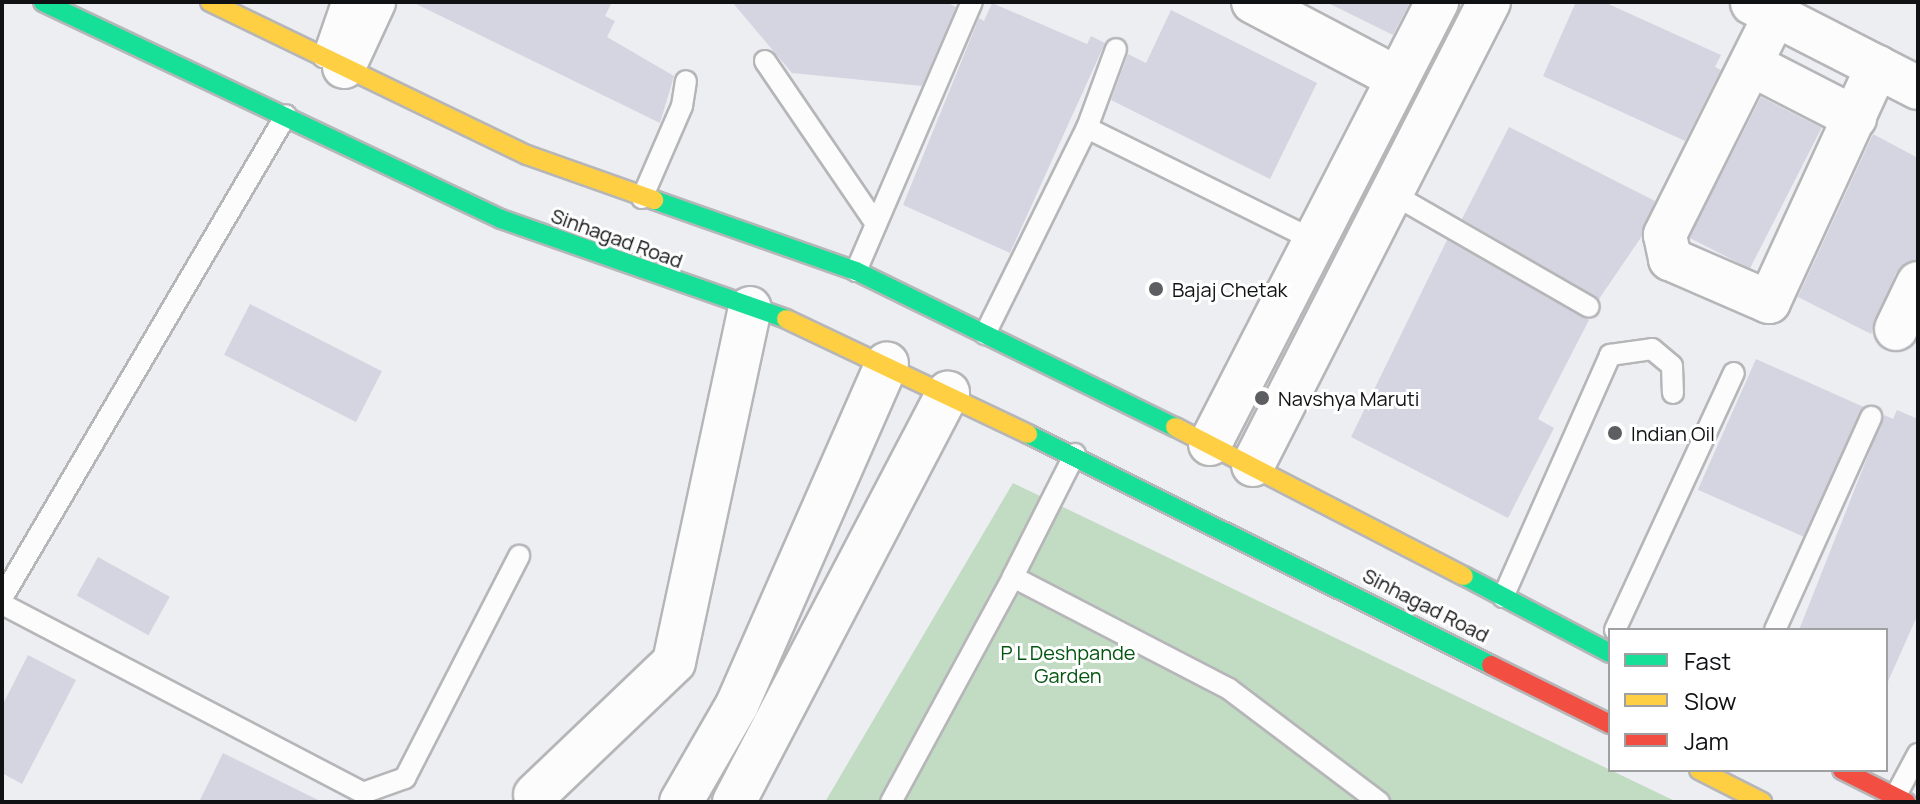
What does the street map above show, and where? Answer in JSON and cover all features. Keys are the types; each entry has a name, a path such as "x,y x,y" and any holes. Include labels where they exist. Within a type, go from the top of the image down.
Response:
{"main road":[{"name":"Sinhagad Road","path":"43,2 501,219 830,335 1075,454 1182,499 1608,723"},
{"name":"Sinhagad Road","path":"210,2 239,8 334,62 527,155 856,271 985,334 1204,456 1608,648"},
{"path":"1703,772 1762,802"},
{"path":"1846,772 1900,799"}],"street":[{"path":"334,62 374,2"},
{"path":"1253,2 1397,78"},
{"path":"1204,456 1437,2"},
{"path":"1247,477 1489,2"},
{"path":"1762,9 1899,78 1855,118 1769,302 1670,259 1665,235 1752,65 1762,9"},
{"path":"1752,65 1855,118"},
{"path":"1799,282 1899,78"},
{"path":"1911,330 1918,283"},
{"path":"535,795 674,662 750,308"},
{"path":"681,802 737,705 887,364"},
{"path":"734,802 948,393"}],"lane":[{"path":"334,62 342,2"},
{"path":"856,271 972,2"},
{"path":"985,334 1087,128 1116,49"},
{"path":"765,61 876,224"},
{"path":"642,198 682,106 686,81"},
{"path":"286,115 2,601 363,793 405,778 519,556"},
{"path":"1087,128 1314,240"},
{"path":"1391,193 1589,307"},
{"path":"1503,597 1610,355 1652,349 1672,366 1673,393"},
{"path":"1616,628 1734,373"},
{"path":"1776,628 1871,417"},
{"path":"891,802 1013,577 1075,454"},
{"path":"1013,577 1229,689 1379,802"},
{"path":"1900,799 1918,754"}],"green space":[{"name":"P L Deshpande Garden","path":"1013,483 1608,769 1608,772 1615,772 1677,802 825,802"}],"building":[{"path":"412,2 612,2 605,16 615,21 607,37 674,76 660,123"},
{"path":"732,2 946,2 956,7 922,86 792,73"},
{"path":"1326,2 1410,2 1393,35"},
{"path":"1576,2 1604,2 1721,55 1715,67 1721,70 1685,141 1543,76"},
{"path":"992,3 1087,44 1091,36 1105,43 1010,253 903,205 979,18 984,21"},
{"path":"1171,10 1317,83 1270,179 1111,100 1128,54 1146,63"},
{"path":"1761,97 1822,128 1750,269 1689,238"},
{"path":"1509,127 1655,201 1642,236 1599,299 1462,219"},
{"path":"1873,134 1918,158 1918,259 1896,273 1871,334 1798,297"},
{"path":"1447,240 1589,320 1538,419 1554,428 1508,518 1351,437"},
{"path":"250,304 382,371 356,422 224,355"},
{"path":"1756,359 1864,407 1806,538 1698,490"},
{"path":"1897,410 1918,419 1918,614 1888,682 1888,628 1800,628 1884,415 1893,419"},
{"path":"98,557 170,597 148,635 77,595"},
{"path":"28,655 76,680 22,784 2,773 2,706"},
{"path":"223,753 322,802 199,802"}],"traffic: fast":[{"path":"43,2 501,219 786,319"},
{"path":"654,200 856,271 1175,427"},
{"path":"1028,434 1491,665"},
{"path":"1464,576 1608,652"}],"traffic: slow":[{"path":"210,2 527,155 654,200"},
{"path":"786,319 1028,434"},
{"path":"1175,427 1464,576"},
{"path":"1703,772 1762,802"}],"traffic: jam":[{"path":"1491,665 1608,723"},
{"path":"1846,772 1906,802"}],"place":[{"name":"Bajaj Chetak","path":"1156,289"},
{"name":"Navshya Maruti","path":"1262,398"},
{"name":"Indian Oil","path":"1615,433"}]}
